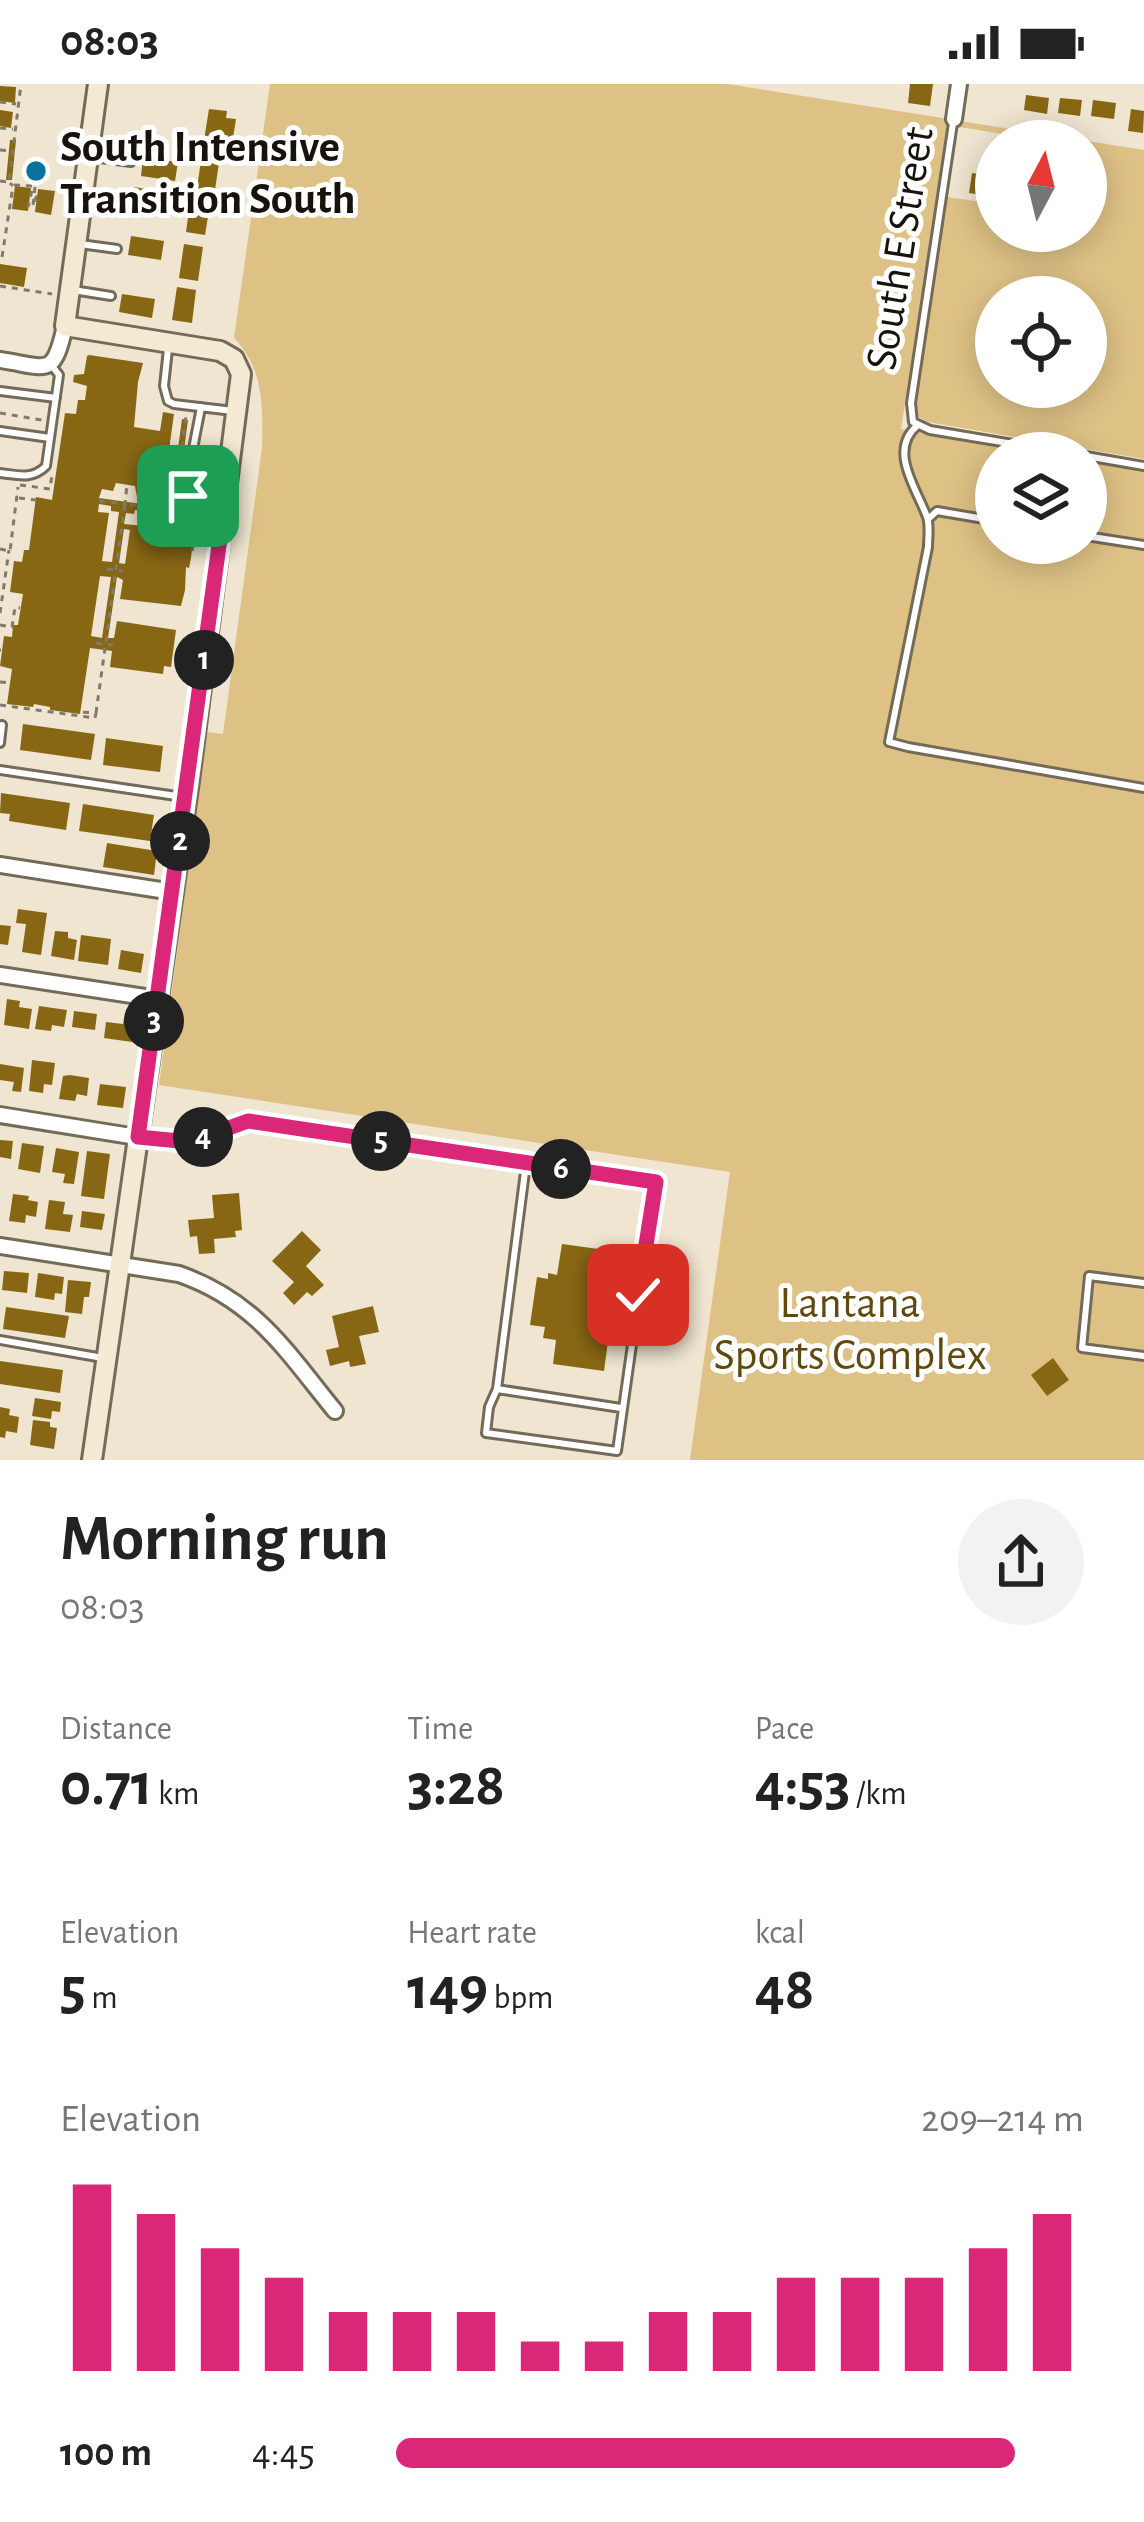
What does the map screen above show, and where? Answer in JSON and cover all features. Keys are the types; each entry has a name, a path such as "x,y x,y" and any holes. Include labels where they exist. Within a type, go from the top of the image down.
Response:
{"street":[{"path":"0,360 44,366 58,356 64,326 62,292 76,244 98,84"},
{"name":"South E Street","path":"954,119 959,84"},
{"path":"64,326 220,351 234,358 241,374 92,1460"},
{"path":"0,865 172,892"},
{"path":"0,975 158,999"},
{"path":"0,1115 190,1142 248,1121 526,1163"},
{"path":"0,1246 199,1281 261,1321 335,1411"}],"lane":[{"name":"South E Street","path":"928,519 904,462 906,440 915,424 910,403 954,119"},
{"path":"88,157 131,162"},
{"path":"82,203 123,209"},
{"path":"76,244 117,249"},
{"path":"62,292 111,296"},
{"path":"169,343 164,394 174,404 236,411"},
{"path":"0,473 30,477 46,466 58,374 51,364"},
{"path":"0,391 56,398"},
{"path":"200,407 190,508 198,521 221,531"},
{"path":"915,424 975,438"},
{"path":"0,431 50,438"},
{"path":"1107,460 1144,466"},
{"path":"975,517 937,511 928,519 928,547 889,742 1144,788"},
{"path":"1107,539 1144,545"},
{"path":"0,743 2,725"},
{"path":"0,770 186,798"},
{"path":"526,1163 656,1182 617,1451 486,1433 497,1389 526,1163"},
{"path":"1144,1283 1089,1276 1082,1348 1144,1356"},
{"path":"0,1340 106,1359"},
{"path":"497,1389 621,1408"}],"path":[{"path":"2,256 21,84"},
{"path":"0,102 18,105"},
{"path":"0,128 15,130"},
{"path":"0,150 13,151"},
{"path":"0,173 10,174"},
{"path":"0,181 33,186"},
{"path":"33,186 33,206 38,192"},
{"path":"28,207 33,186"},
{"path":"0,286 62,292"},
{"path":"0,413 42,420"},
{"path":"99,501 173,511 186,416"},
{"path":"0,614 19,485"},
{"path":"0,706 95,718 127,485"},
{"path":"17,498 36,500"},
{"path":"192,551 198,521"},
{"path":"0,549 8,550"},
{"path":"107,568 123,571"},
{"path":"0,625 12,627 14,608 20,608"},
{"path":"96,643 113,645"},
{"path":"0,682 10,683"},
{"path":"81,712 96,713"}],"green space":[{"name":"Lantana Sports Complex","path":"270,84 728,84 949,119 901,429 975,442 975,564 1107,564 1107,465 1144,471 1144,1460 690,1460 730,1172 159,1085 207,732 223,734 262,448 256,375 234,338"},
{"path":"960,121 975,123 975,130 959,127"},
{"path":"1107,144 1144,150 1144,459 1107,453 1107,432 986,432 919,417 916,402 947,197 975,201 975,252 1107,252"}],"building":[{"path":"910,84 933,84 930,106 908,103"},
{"path":"0,86 16,87 15,103 0,101"},
{"path":"1026,95 1049,98 1047,114 1024,110"},
{"path":"1060,98 1082,100 1080,116 1058,113"},
{"path":"1093,100 1116,103 1114,119 1091,116"},
{"path":"209,109 227,111 226,118 236,119 233,138 204,140"},
{"path":"1131,109 1144,111 1143,133 1128,131"},
{"path":"0,110 13,112 11,128 0,126"},
{"path":"10,140 16,140 12,180 6,180"},
{"path":"202,153 220,156 215,190 197,188"},
{"path":"143,158 178,162 175,181 141,176"},
{"path":"972,173 975,173 975,194 969,193"},
{"path":"15,186 31,188 28,211 12,209"},
{"path":"134,187 171,193 169,212 131,207"},
{"path":"38,189 55,191 51,215 35,212"},
{"path":"191,195 211,198 205,235 186,232"},
{"path":"131,236 164,241 161,260 128,255"},
{"path":"184,244 203,247 198,281 179,278"},
{"path":"0,264 27,268 24,287 0,283"},
{"path":"177,287 196,290 192,323 172,320"},
{"path":"122,294 155,299 152,318 119,312"},
{"path":"87,356 143,363 134,427 160,431 163,412 174,414 162,500 137,497 135,486 116,483 113,491 102,489 99,498 170,508 182,419 188,420 177,516 135,510 126,513 124,524 194,531 181,606 120,599 123,580 117,577 108,638 114,638 117,621 176,630 171,667 164,666 163,674 110,667 112,651 90,648 80,714 34,704 7,704 12,669 0,666 4,636 12,637 13,625 18,625 23,594 10,592 14,561 22,562 24,550 29,550 36,497 52,500 65,413 76,414 78,400 85,400 87,386 73,382 74,375 84,374","holes":["99,504 119,512 112,562 102,561 109,513 98,512","124,529 130,530 125,564 119,563","100,576 111,577 102,638 91,636"]},
{"path":"23,724 95,734 91,760 20,750"},
{"path":"106,738 163,746 160,772 103,765"},
{"path":"1,793 70,803 66,830 9,821 10,814 0,813"},
{"path":"83,804 154,815 150,841 79,831"},
{"path":"107,843 157,851 154,875 103,867"},
{"path":"18,909 47,913 41,955 22,952 26,924 16,923"},
{"path":"0,925 11,926 8,945 0,944"},
{"path":"55,931 68,932 68,938 77,940 74,960 51,956"},
{"path":"81,935 111,939 108,965 78,961"},
{"path":"121,950 144,954 141,973 118,969"},
{"path":"7,999 32,1009 29,1029 4,1025"},
{"path":"39,1006 67,1010 64,1027 35,1029"},
{"path":"74,1011 97,1014 95,1030 72,1027"},
{"path":"124,1018 135,1019 132,1042 104,1038 106,1022 123,1024"},
{"path":"32,1060 55,1063 52,1085 44,1084 43,1093 29,1091"},
{"path":"0,1064 24,1068 21,1092 12,1091 14,1082 0,1080"},
{"path":"63,1076 89,1078 87,1096 77,1094 75,1101 59,1099"},
{"path":"100,1084 126,1087 123,1108 97,1105"},
{"path":"0,1140 13,1141 11,1159 0,1157"},
{"path":"22,1143 44,1146 40,1173 18,1169"},
{"path":"56,1148 79,1152 74,1184 63,1183 65,1174 52,1172"},
{"path":"87,1151 110,1154 104,1199 81,1196"},
{"path":"239,1193 242,1230 235,1231 236,1237 214,1239 215,1253 199,1254 197,1236 190,1237 188,1220 214,1218 212,1195"},
{"path":"13,1194 38,1202 36,1217 26,1215 25,1223 9,1221"},
{"path":"49,1200 65,1202 63,1214 73,1215 70,1232 45,1229"},
{"path":"82,1211 105,1214 102,1230 80,1227"},
{"path":"302,1231 321,1250 306,1266 324,1285 312,1296 307,1292 294,1305 283,1293 294,1282 272,1261"},
{"path":"562,1244 620,1252 604,1371 553,1364 556,1340 543,1338 545,1327 530,1325 537,1277 557,1275"},
{"path":"4,1271 29,1273 27,1293 2,1290"},
{"path":"38,1273 64,1277 62,1294 55,1293 54,1300 35,1297"},
{"path":"68,1280 91,1282 82,1314 65,1312"},
{"path":"373,1306 379,1332 359,1336 366,1364 350,1367 349,1361 330,1366 326,1350 339,1347 332,1316"},
{"path":"6,1307 69,1316 65,1338 3,1329"},
{"path":"1053,1358 1069,1380 1047,1396 1031,1375"},
{"path":"0,1361 63,1370 60,1393 0,1384"},
{"path":"35,1398 61,1402 60,1412 52,1411 51,1419 32,1416"},
{"path":"0,1407 19,1417 17,1433 6,1431 5,1438 0,1437"},
{"path":"33,1420 57,1428 54,1449 30,1445"}],"place":[{"name":"South Intensive Transition South","path":"36,171"}],"route":[{"path":"188,496 195,519 221,531 138,1137 190,1142 248,1121 656,1182 638,1295"}]}
